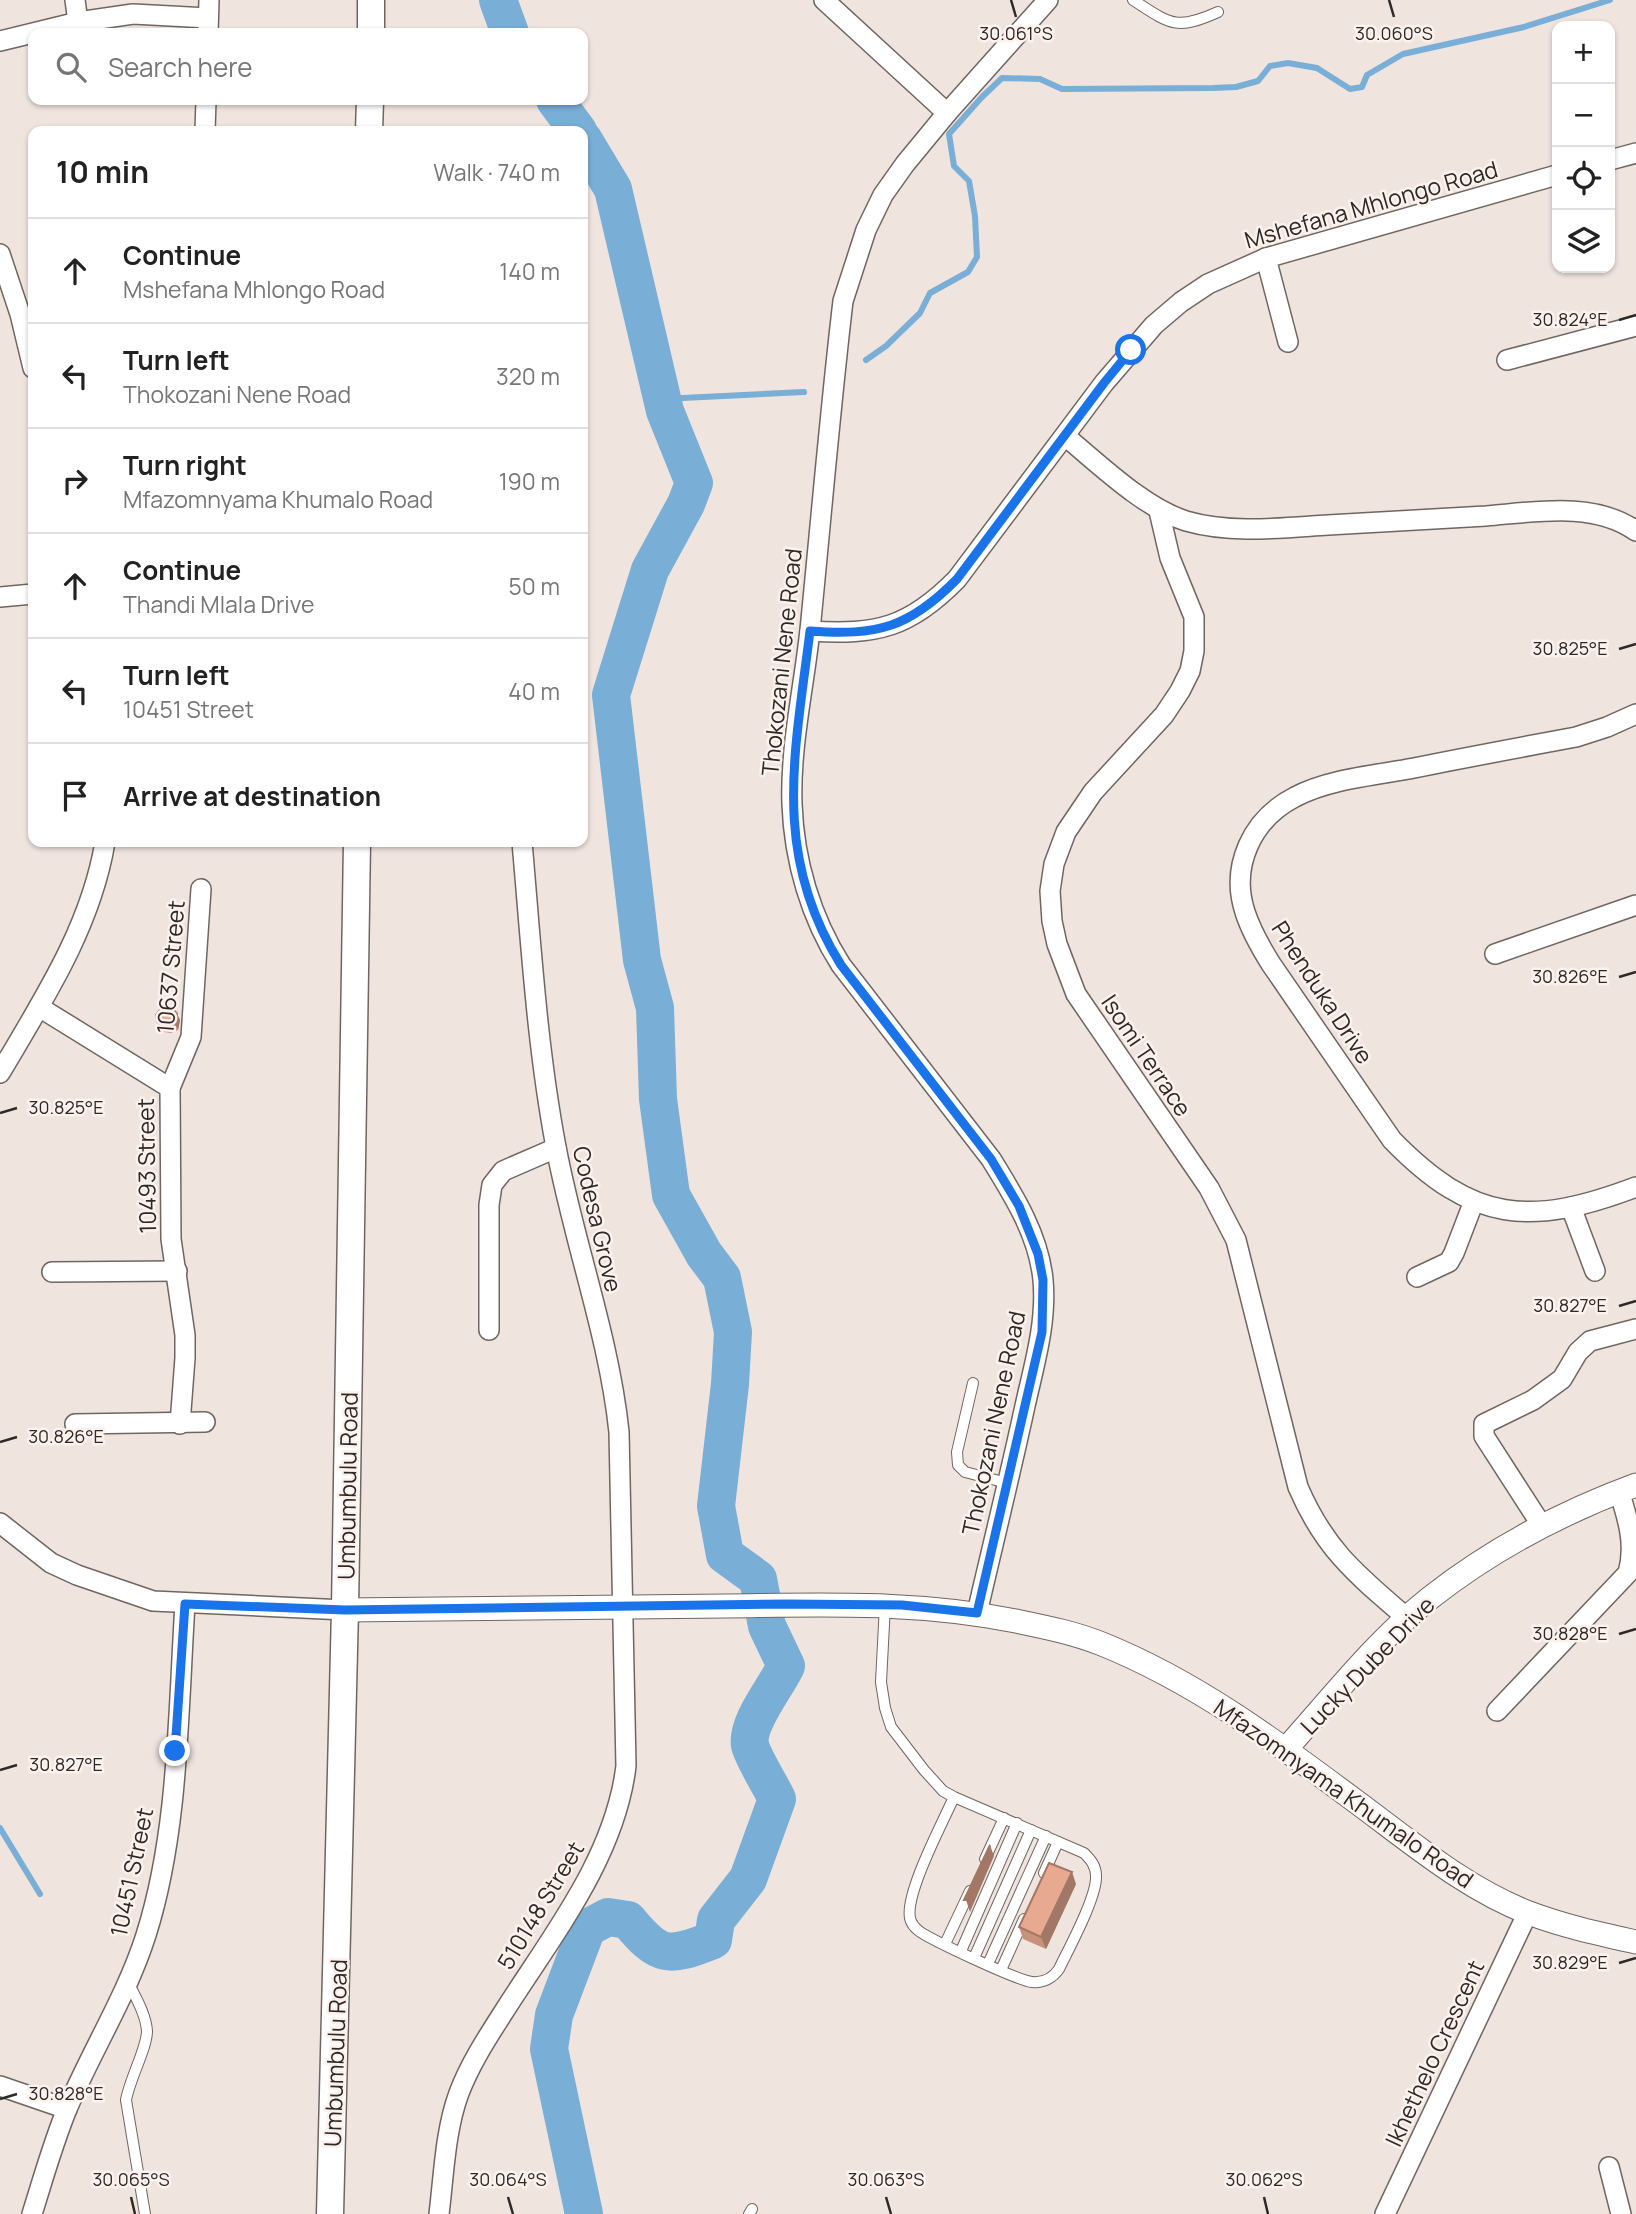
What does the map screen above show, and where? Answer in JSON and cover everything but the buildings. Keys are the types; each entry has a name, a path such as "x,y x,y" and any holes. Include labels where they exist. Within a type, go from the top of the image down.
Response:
{"main road":[{"path":"371,28 372,0"},
{"path":"369,126 370,105"},
{"name":"Umbumbulu Road","path":"330,2214 345,1610 357,847"}],"street":[{"path":"75,0 78,22"},
{"path":"824,0 947,113"},
{"name":"Thokozani Nene Road","path":"977,1613 1042,1332 1043,1280 1038,1254 1016,1200 991,1159 841,965 824,938 801,868 792,806 792,774 810,631 843,301 866,230 884,195 905,164 1048,0"},
{"path":"53,28 133,14 208,17"},
{"path":"0,41 28,34"},
{"path":"205,126 206,105"},
{"path":"1615,159 1636,153"},
{"name":"Mshefana Mhlongo Road","path":"810,631 851,634 876,629 896,623 935,601 957,579 1104,383 1154,326 1181,302 1208,284 1266,258 1552,176"},
{"path":"0,254 28,345"},
{"path":"1266,258 1287,342"},
{"path":"1507,360 1636,326"},
{"path":"1065,436 1159,511 1186,521 1215,527 1248,529 1565,511 1607,517 1636,531"},
{"name":"Isomi Terrace","path":"1159,511 1170,558 1194,617 1196,632 1192,661 1180,691 1164,715 1093,792 1066,832 1054,864 1050,891 1056,944 1076,994 1209,1188 1236,1240 1298,1488 1311,1518 1350,1569 1406,1618"},
{"path":"0,597 28,594"},
{"name":"Phenduka Drive","path":"1636,714 1576,737 1344,781 1296,796 1273,811 1256,831 1245,851 1240,873 1240,892 1245,912 1253,934 1271,964 1392,1140 1415,1164 1439,1182 1474,1201 1496,1208 1521,1211 1547,1212 1571,1207 1602,1200 1636,1187"},
{"path":"0,1073 39,1007 83,923 93,896 104,847"},
{"name":"Codesa Grove","path":"522,847 541,1054 556,1148 617,1405 622,1607"},
{"name":"10637 Street","path":"170,1087 191,1037 201,889"},
{"path":"1495,954 1636,905"},
{"name":"10493 Street","path":"39,1007 170,1087 170,1215 185,1346 180,1423"},
{"path":"489,1330 489,1205 492,1185 503,1171 556,1148"},
{"path":"1418,1277 1449,1262 1474,1201"},
{"path":"1571,1207 1595,1271"},
{"path":"52,1272 177,1271"},
{"path":"1542,1526 1484,1436 1484,1424 1533,1400 1562,1379 1578,1352 1590,1340 1636,1329"},
{"path":"75,1424 205,1422"},
{"path":"1497,1711 1628,1573 1634,1551 1628,1518 1628,1488"},
{"name":"Lucky Dube Drive","path":"1286,1749 1406,1618 1454,1581 1542,1526 1628,1488"},
{"path":"0,1523 51,1563 77,1575 153,1601 345,1610"},
{"name":"10451 Street","path":"32,2214 67,2109 146,1936 162,1870 172,1800 185,1604"},
{"name":"Mfazomnyama Khumalo Road","path":"345,1610 902,1605 977,1613 1051,1628 1101,1643 1215,1702 1286,1749 1459,1876 1528,1912 1636,1942"},
{"name":"510148 Street","path":"439,2214 446,2148 460,2092 490,2033 575,1899 605,1843 623,1794 626,1766 622,1607"},
{"name":"Ikhethelo Crescent","path":"1385,2214 1528,1912"},
{"path":"0,2086 67,2109"},
{"path":"1609,2168 1621,2214"}],"lane":[{"path":"1133,0 1173,24 1188,23 1219,12"},
{"path":"973,1383 957,1452 958,1465 965,1472 1007,1483"},
{"path":"885,1605 881,1682 885,1708 891,1727 935,1783 954,1797 1084,1853 1091,1860 1095,1869 1095,1889 1055,1975 1041,1982 1029,1982 945,1944 918,1930 911,1923 910,1908 920,1872 954,1797"},
{"path":"981,1868 1004,1818"},
{"path":"961,1951 1017,1824"},
{"path":"974,1958 1031,1830"},
{"path":"988,1965 1046,1836"},
{"path":"1037,1888 1058,1842"},
{"path":"945,1944 975,1881"},
{"path":"1000,1970 1027,1912"},
{"path":"127,1980 139,2004 147,2030 126,2100 145,2214"}],"waterway":[{"path":"498,0 508,28"},
{"path":"866,360 886,346 920,313 930,293 968,272 977,257 975,216 969,181 954,166 949,134 1002,78 1040,79 1062,89 1236,87 1258,81 1270,66 1288,63 1317,68 1350,89 1362,87 1367,75 1403,54 1524,27 1610,0"},
{"path":"559,105 574,126"},
{"path":"584,2214 549,2049 554,2015 587,1928 608,1917 628,1920 648,1942 665,1951 685,1950 713,1940 716,1920 748,1879 777,1799 752,1751 750,1736 757,1716 786,1666 767,1626 758,1579 725,1555 716,1506 733,1332 722,1278 704,1254 671,1195 658,1099 655,1008 642,960 611,695 650,570 686,504 694,483 665,411 613,189 588,147"},
{"path":"662,399 804,392"},
{"path":"0,1828 40,1894"}],"route":[{"path":"175,1751 185,1604 345,1610 902,1605 977,1613 1042,1332 1043,1280 1038,1254 1027,1222 991,1159 841,965 824,938 801,868 792,806 792,774 810,631 851,634 876,629 896,623 935,601 957,579 1131,350"}]}
